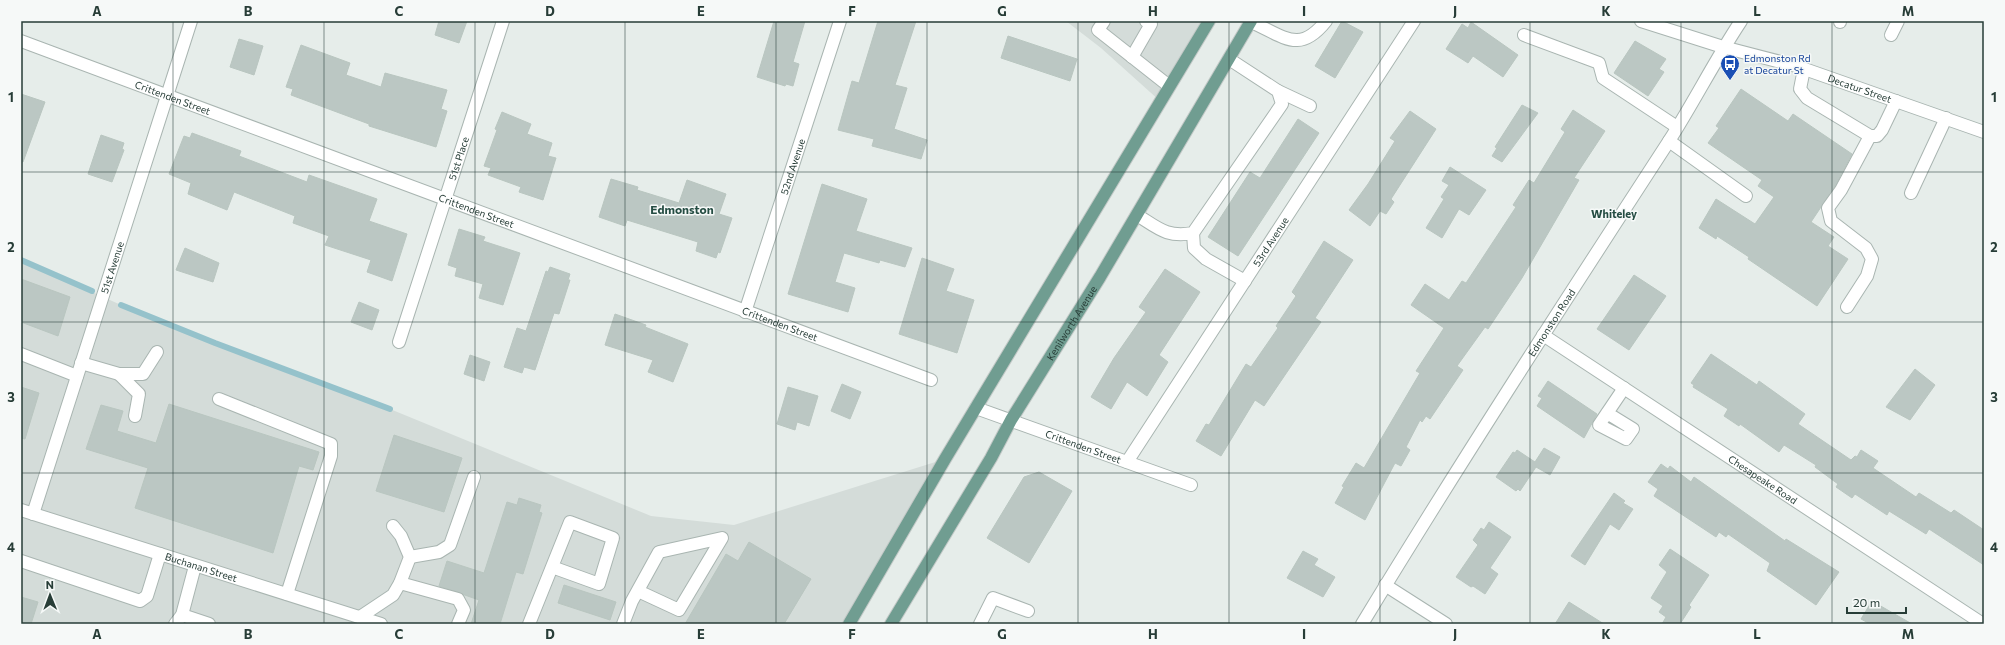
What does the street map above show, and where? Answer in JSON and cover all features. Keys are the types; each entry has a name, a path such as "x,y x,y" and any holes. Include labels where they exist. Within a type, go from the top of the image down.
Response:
{"main road":[{"path":"849,624 976,408 1209,21"},
{"name":"Kenilworth Avenue","path":"891,624 991,458 1011,420 1137,215 1251,21"}],"street":[{"name":"51st Avenue","path":"27,512 77,376 191,21"},
{"name":"51st Place","path":"399,342 503,21"},
{"name":"52nd Avenue","path":"745,312 840,21"},
{"path":"1104,21 1098,30 1169,86"},
{"path":"1132,57 1151,24 1146,21"},
{"path":"1251,21 1296,42 1308,39 1317,32 1326,21"},
{"name":"53rd Avenue","path":"1127,462 1414,21"},
{"name":"Decatur Street","path":"1642,21 1723,47 1804,69 1984,132"},
{"name":"Edmonston Road","path":"1362,624 1542,335 1669,141 1723,47 1741,21"},
{"path":"1891,35 1898,21"},
{"path":"1524,35 1599,63 1603,78 1677,127"},
{"name":"Crittenden Street","path":"21,41 168,94 745,312 931,380"},
{"path":"1229,59 1278,91 1310,106"},
{"path":"1804,69 1800,89 1807,98 1870,136 1877,136 1882,130 1896,101"},
{"path":"1245,281 1206,259 1194,248 1193,233 1282,104 1278,91"},
{"path":"1911,193 1946,118"},
{"path":"1847,307 1867,276 1872,259 1866,248 1831,221 1828,208 1841,190 1870,136"},
{"path":"1669,141 1746,196"},
{"path":"1137,215 1165,233 1180,235 1193,233"},
{"name":"Chesapeake Road","path":"1542,335 1983,624"},
{"path":"81,363 119,374 143,374 157,352"},
{"path":"21,354 77,376"},
{"path":"119,374 139,394 135,416"},
{"path":"1608,413 1624,388"},
{"path":"219,399 330,444 331,456 287,594"},
{"name":"Crittenden Street","path":"976,408 1191,485"},
{"path":"410,557 439,552 450,545 474,477"},
{"name":"Buchanan Street","path":"27,512 381,624"},
{"path":"529,624 570,522 613,538 599,584 552,567"},
{"path":"360,617 393,595 400,583 410,557 401,536 393,526"},
{"path":"623,624 638,591 659,552 722,538 679,610 638,591"},
{"path":"21,562 140,601 148,596 160,554"},
{"path":"196,566 179,619 210,624"},
{"path":"400,583 458,599 464,610 458,624"},
{"path":"1386,585 1446,624"},
{"path":"980,624 993,598 1028,611"}],"shaded area":[{"path":"1066,21 1209,21 1160,101 1101,48"},
{"path":"21,260 121,305 215,343 390,409 651,516 734,525 945,459 849,624 21,624"}],"building":[{"path":"439,21 467,21 459,43 435,35"},
{"path":"774,21 805,21 793,62 799,64 793,86 786,84 785,86 757,77"},
{"path":"878,21 916,21 895,85 907,88 894,129 927,140 921,159 872,146 874,139 838,130 852,81 859,83"},
{"path":"1342,21 1363,32 1335,78 1315,66"},
{"path":"1471,22 1518,55 1503,77 1473,56 1468,63 1446,49 1462,24 1468,28"},
{"path":"1008,36 1077,59 1070,81 1001,58"},
{"path":"239,39 263,46 254,75 230,67"},
{"path":"1635,41 1666,59 1659,69 1664,72 1648,96 1614,73"},
{"path":"301,45 350,63 346,75 381,87 385,73 447,90 441,109 447,111 436,147 369,126 369,124 291,95 293,89 286,87"},
{"path":"1741,89 1788,121 1793,114 1852,154 1835,186 1811,222 1834,237 1828,246 1848,259 1817,306 1748,259 1749,257 1717,236 1716,239 1699,228 1716,199 1755,224 1774,197 1758,186 1762,180 1708,143 1719,128 1716,126"},
{"path":"21,94 45,102 23,162 21,162"},
{"path":"1522,105 1538,113 1502,162 1492,156 1497,148 1495,147"},
{"path":"1573,110 1605,131 1574,178 1579,180 1522,278 1488,329 1485,327 1457,366 1463,370 1430,419 1426,416 1422,422 1420,420 1406,447 1410,450 1401,466 1395,463 1365,520 1335,503 1344,487 1342,486 1356,463 1364,468 1420,373 1416,371 1444,328 1411,305 1425,284 1449,300 1462,281 1466,283 1516,207 1513,205 1529,180 1534,183 1565,132 1561,129"},
{"path":"1410,111 1436,129 1391,199 1394,202 1386,214 1380,211 1370,226 1349,210 1368,184 1395,141 1390,138"},
{"path":"502,112 531,124 527,134 552,143 548,156 556,158 543,200 519,192 521,187 488,175 491,168 484,166 497,130 495,129"},
{"path":"1298,119 1319,133 1238,256 1208,237 1250,172 1260,178"},
{"path":"192,133 241,151 239,156 307,182 309,175 377,199 369,221 407,234 392,281 367,272 371,260 325,245 329,236 293,223 295,216 234,192 227,210 188,194 191,183 169,174 184,136 190,138"},
{"path":"101,135 124,143 122,149 124,150 112,182 88,174"},
{"path":"1450,167 1486,190 1469,215 1459,209 1442,238 1426,228 1444,199 1441,197 1449,185 1442,181"},
{"path":"611,179 638,187 637,190 679,203 687,180 726,194 719,214 732,218 720,253 718,252 716,258 696,251 698,242 627,220 625,226 599,217"},
{"path":"822,184 867,199 856,231 912,248 905,267 880,260 879,263 844,253 835,282 855,288 848,312 788,294"},
{"path":"459,229 485,237 483,241 520,253 503,305 479,298 483,284 455,276 457,268 448,265"},
{"path":"1324,241 1353,260 1315,318 1321,322 1264,406 1255,400 1221,456 1196,441 1206,424 1209,425 1246,364 1251,367 1278,328 1276,326 1296,296 1292,292"},
{"path":"185,248 219,263 213,282 176,270"},
{"path":"922,258 954,269 946,291 974,300 957,353 899,334"},
{"path":"550,267 570,274 568,280 570,280 559,314 554,313 535,370 524,367 522,373 504,367 517,328 526,331 546,271 548,272"},
{"path":"1165,269 1200,292 1159,355 1168,362 1147,396 1127,382 1111,409 1091,397 1114,358 1146,312 1139,307"},
{"path":"1634,275 1666,296 1629,350 1597,329"},
{"path":"21,279 70,297 58,336 21,322"},
{"path":"359,302 379,310 372,330 351,322"},
{"path":"615,314 646,325 645,327 688,344 673,382 648,372 653,360 605,345"},
{"path":"1711,354 1757,385 1759,381 1805,414 1798,424 1851,460 1855,456 1857,457 1861,450 1878,461 1873,468 1916,497 1919,493 1951,513 1954,510 1984,530 1984,565 1929,529 1926,534 1889,511 1887,515 1855,494 1852,498 1836,487 1838,484 1815,467 1816,465 1784,445 1779,452 1740,424 1739,426 1724,416 1728,409 1693,387 1694,385 1691,383"},
{"path":"470,355 490,362 484,381 464,374"},
{"path":"1915,369 1935,385 1910,420 1886,407"},
{"path":"1548,381 1597,414 1584,438 1537,406 1542,398 1538,396"},
{"path":"842,384 861,392 850,419 831,411"},
{"path":"21,387 39,393 25,439 21,438"},
{"path":"788,387 818,396 809,426 797,422 795,430 777,424"},
{"path":"169,404 319,452 313,470 299,466 273,553 135,508 148,468 86,449 101,405 123,411 117,431 156,443"},
{"path":"394,435 462,458 444,512 376,491"},
{"path":"1544,448 1560,457 1550,475 1536,467 1520,491 1518,489 1516,491 1496,477 1513,452 1515,453 1517,450 1535,462"},
{"path":"1661,464 1668,469 1670,466 1691,482 1694,477 1785,541 1786,539 1839,572 1816,605 1767,571 1770,563 1728,534 1726,537 1719,532 1716,537 1654,496 1658,489 1648,482"},
{"path":"1039,472 1072,491 1029,563 987,538 1024,477"},
{"path":"1614,493 1625,501 1623,503 1633,509 1619,530 1610,524 1585,565 1571,556"},
{"path":"519,498 541,505 539,512 542,513 523,574 516,572 500,624 471,624 479,600 439,586 447,561 484,573 507,502 517,505"},
{"path":"1489,522 1511,537 1490,568 1498,574 1485,594 1456,577 1478,545 1473,540 1481,528 1484,530"},
{"path":"749,542 811,579 784,624 685,624 726,554 738,561"},
{"path":"1670,549 1709,575 1689,605 1691,607 1680,624 1662,624 1666,617 1659,612 1663,606 1651,598 1667,572 1659,565"},
{"path":"1303,551 1318,559 1314,565 1335,577 1323,597 1287,578"},
{"path":"564,585 616,602 610,620 558,603"},
{"path":"21,597 38,602 31,624 21,624"},
{"path":"1872,601 1912,624 1870,624 1861,619"},
{"path":"1569,602 1604,624 1555,624"}],"waterway":[{"path":"21,260 92,291"},
{"path":"121,305 215,343 390,409"}],"place":[{"name":"Edmonston Rd at Decatur St","path":"1730,81"}],"district":[{"name":"Edmonston","path":"682,209"},
{"name":"Whiteley","path":"1614,213"}]}
